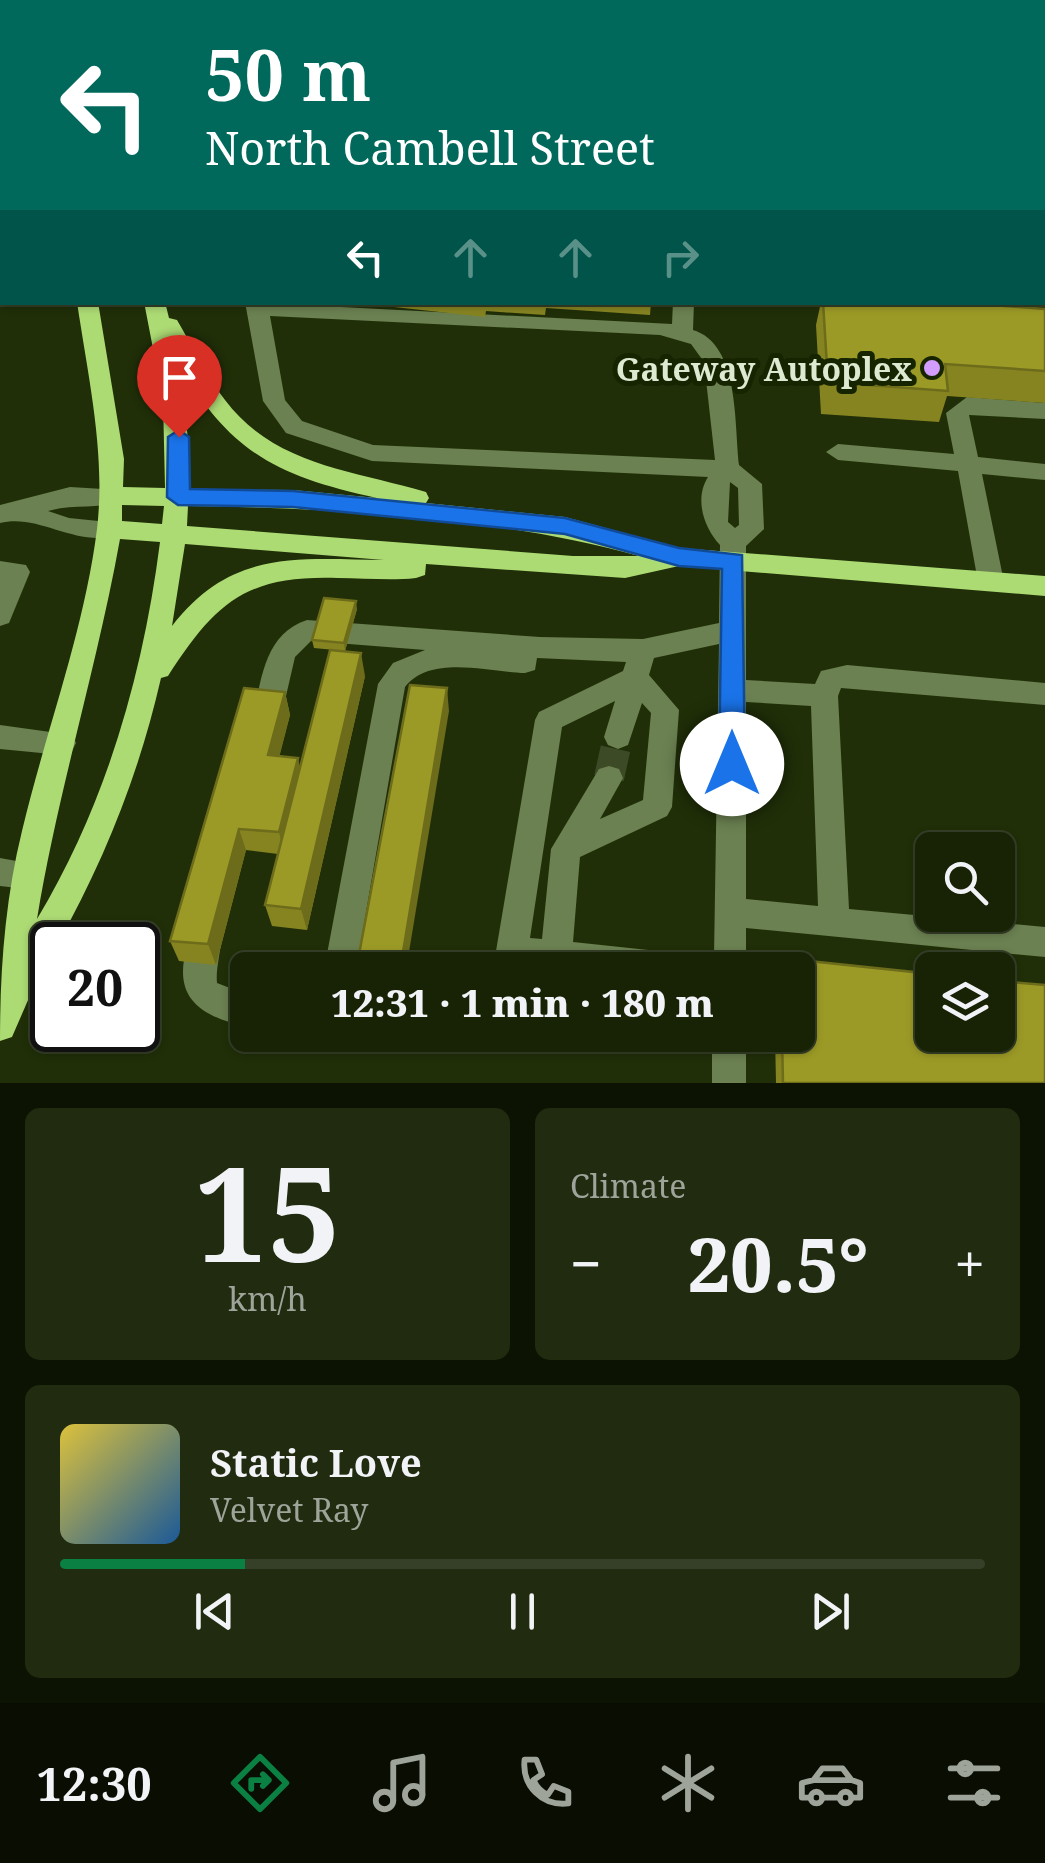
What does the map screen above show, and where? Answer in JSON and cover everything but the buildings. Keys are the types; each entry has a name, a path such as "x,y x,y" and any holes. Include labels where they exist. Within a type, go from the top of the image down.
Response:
{"main road":[{"path":"4,1016 14,874 62,744 87,646 109,529 112,459 88,305"},
{"path":"4,1016 64,910 98,838 123,768 171,575 178,497 178,416 157,305"},
{"path":"158,305 218,406 238,430 278,456 354,485 565,526 679,557"},
{"path":"110,496 293,499 565,526"},
{"path":"109,529 474,560 625,568 679,557 734,552 1045,586"},
{"path":"144,689 204,601 236,581 320,567 404,570 474,560"}],"lane":[{"path":"682,334 684,305"},
{"path":"730,952 734,552 716,525 715,484 728,469 716,362 699,339 662,328 257,306 274,401 294,426 372,453 728,469 750,484 752,529 734,552"},
{"path":"991,582 957,413 967,405 1045,412"},
{"path":"838,452 1045,472"},
{"path":"11,513 70,496 110,496"},
{"path":"11,513 66,527 109,529"},
{"path":"0,571 17,572 0,616"},
{"path":"258,752 286,647 295,634 307,630 540,648 639,664"},
{"path":"523,952 512,951 549,720 639,664 733,630"},
{"path":"343,952 392,684 399,670 411,662 430,659 639,664"},
{"path":"618,737 639,664"},
{"path":"566,849 657,807 665,710 639,664"},
{"path":"834,922 824,696 832,680 847,676 1045,694"},
{"path":"733,690 824,696"},
{"path":"0,737 62,744"},
{"path":"556,952 566,849 609,778"},
{"path":"215,906 197,978 202,992 230,1005"},
{"path":"730,912 1045,942"},
{"path":"729,1052 729,1083"}],"tunnel":[{"path":"609,778 618,737"}],"place":[{"name":"Gateway Autoplex","path":"932,368"}],"route":[{"path":"179,437 178,497 293,499 565,526 621,538 679,557 734,561 732,764"}]}
